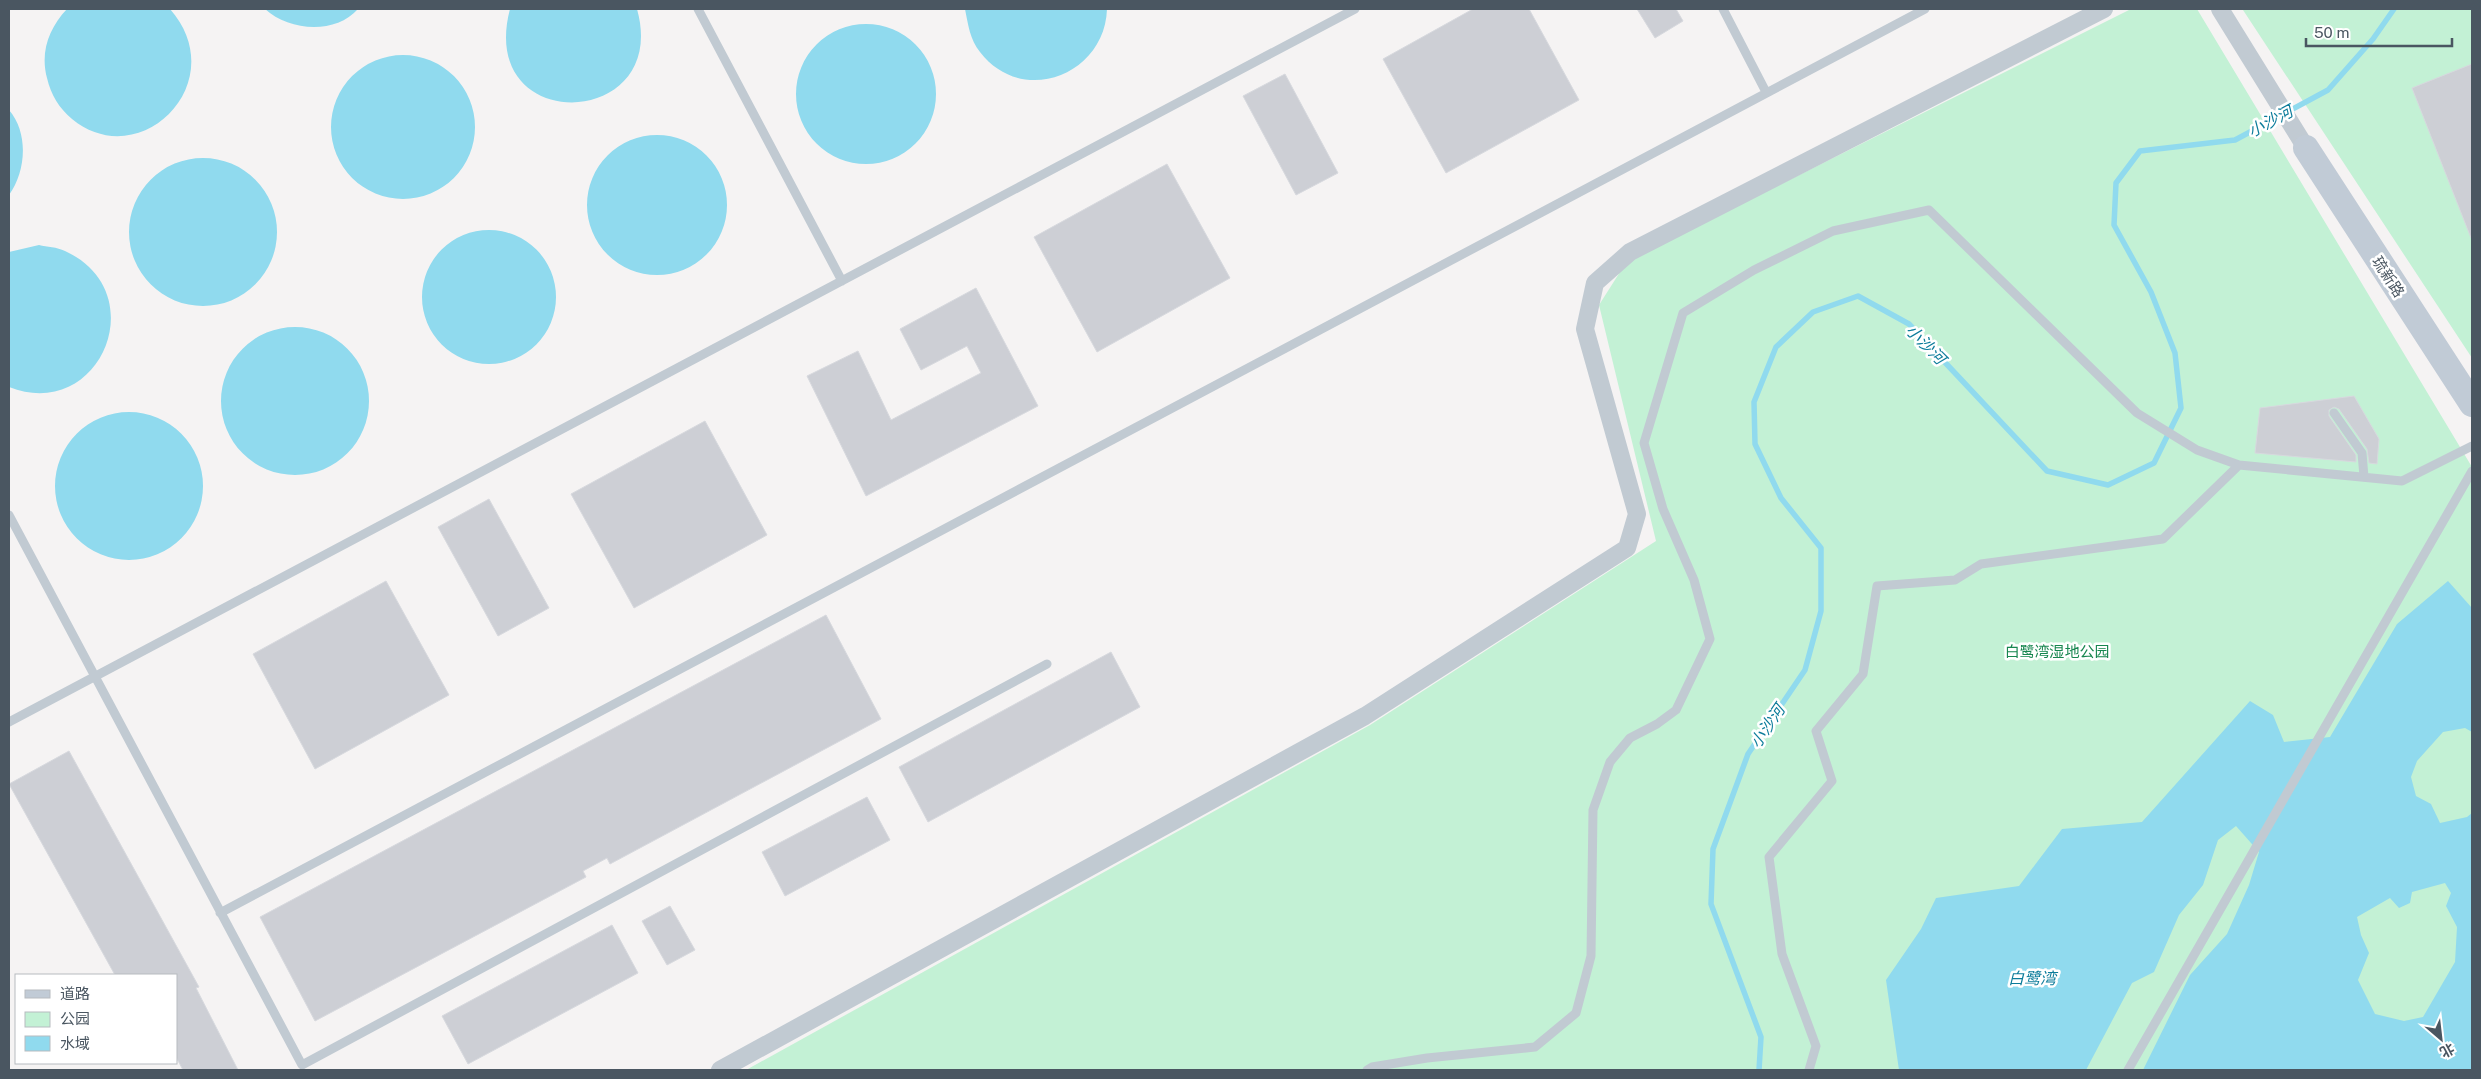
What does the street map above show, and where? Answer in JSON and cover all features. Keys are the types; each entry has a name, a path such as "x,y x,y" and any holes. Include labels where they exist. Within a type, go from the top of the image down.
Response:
{"street":[{"path":"720,1070 1365,716 1627,548 1637,514 1585,329 1596,283 1630,252 2104,9"},
{"path":"2220,9 2306,148"},
{"name":"琉新路","path":"2306,148 2472,404"}],"lane":[{"path":"698,9 842,281"},
{"path":"9,722 1355,9"},
{"path":"1723,9 1766,92"},
{"path":"220,913 1925,9"},
{"path":"1367,1070 1372,1067 1427,1058 1535,1047 1576,1013 1591,956 1593,810 1610,762 1630,738 1657,724 1676,710 1710,639 1694,580 1663,509 1644,443 1683,313 1754,270 1833,231 1929,210 2137,413 2197,450 2239,465 2402,481 2472,446"},
{"path":"2334,414 2362,453 2364,477"},
{"path":"1809,1070 1816,1046 1782,954 1770,857 1832,781 1816,730 1863,674 1877,586 1955,580 1981,564 2163,539 2239,465"},
{"path":"2128,1070 2319,734 2472,471"},
{"path":"9,515 302,1065 1048,664"}],"green space":[{"name":"白鹭湾湿地公园","path":"2131,9 2197,9 2472,467 2472,1070 746,1070 1370,725 1656,541 1599,305 1627,261"},
{"path":"2472,9 2472,358 2243,10"}],"water":[{"path":"67,9 170,9 187,37 191,65 185,91 170,112 150,128 125,136 98,133 67,115 59,106 51,90 45,68 45,59 51,32"},
{"path":"265,9 358,9 337,23 312,27 286,22"},
{"path":"510,9 637,9 640,49 627,78 603,96 574,102 544,97 520,80 507,51"},
{"path":"965,9 1107,9 1103,32 1092,51 1077,66 1058,76 1038,80 1017,78 997,69 977,47 968,26"},
{"path":"866,24 880,25 893,29 905,35 916,44 925,55 931,67 935,80 935,108 931,121 925,133 916,144 905,153 893,159 880,163 866,164 852,163 839,159 827,153 816,144 807,133 801,121 797,108 796,94 797,80 801,67 807,55 816,44 827,35 839,29 852,25"},
{"path":"403,55 430,61 443,67 454,76 463,87 469,100 475,127 469,154 463,167 454,178 443,187 430,193 403,199 376,193 363,187 352,178 343,167 337,154 331,127 337,100 343,87 352,76 363,67 376,61"},
{"path":"9,110 20,130 23,152 19,175 9,195"},
{"path":"657,135 671,136 684,140 707,155 722,178 726,191 726,219 722,232 707,255 684,270 671,274 657,275 643,274 630,270 607,255 592,232 588,219 587,205 588,191 592,178 607,155 630,140 643,136"},
{"path":"203,158 231,164 255,180 271,204 277,232 271,260 255,284 231,300 203,306 175,300 151,284 135,260 129,232 135,204 151,180 175,164"},
{"path":"489,230 514,235 536,250 551,272 556,297 551,322 536,344 514,359 489,364 464,359 442,344 427,322 422,297 427,272 442,250 464,235"},
{"path":"39,245 65,251 92,270 107,295 111,322 105,348 90,371 69,387 41,393 9,387 9,252"},
{"path":"295,327 323,333 347,349 363,373 369,401 363,429 347,453 323,469 295,475 267,469 243,453 227,429 221,401 227,373 243,349 267,333"},
{"path":"129,412 157,418 181,434 197,458 203,486 197,514 181,538 157,554 129,560 101,554 77,538 61,514 55,486 61,458 77,434 101,418"},
{"name":"白鹭湾","path":"2448,581 2472,608 2472,732 2465,728 2443,732 2417,761 2411,777 2416,796 2431,804 2440,823 2467,817 2472,813 2472,1070 2143,1070 2190,975 2227,934 2249,885 2259,852 2236,826 2218,840 2203,885 2179,915 2154,972 2132,983 2086,1070 1899,1070 1886,980 1921,929 1936,898 2019,886 2062,829 2142,822 2250,701 2273,715 2284,742 2330,737 2397,624","holes":["2445,883 2451,893 2446,906 2457,927 2455,962 2423,1017 2404,1021 2375,1014 2358,980 2369,953 2361,935 2357,917 2390,898 2399,908 2410,903 2412,892"]}],"building":[{"path":"1473,9 1529,9 1579,100 1446,173 1383,59"},
{"path":"1637,9 1676,9 1683,21 1655,38"},
{"path":"2472,64 2472,238 2471,238 2412,88"},
{"path":"1285,74 1338,173 1296,195 1243,96"},
{"path":"1167,164 1230,278 1097,352 1034,237"},
{"path":"976,288 1038,406 866,496 807,376 858,351 891,420 981,373 967,346 921,370 900,329"},
{"path":"2354,396 2379,439 2377,464 2369,463 2367,449 2339,409 2334,407 2329,410 2329,416 2356,455 2356,462 2255,453 2260,408"},
{"path":"705,421 767,535 634,608 571,494"},
{"path":"489,499 549,608 498,636 438,527"},
{"path":"386,581 449,695 315,769 253,654"},
{"path":"826,615 881,719 610,864 607,858 583,871 586,877 315,1021 260,917"},
{"path":"1111,652 1140,707 928,822 899,767"},
{"path":"69,751 199,987 196,988 238,1070 183,1070 178,1061 178,974 114,974 9,784"},
{"path":"867,797 890,840 785,896 762,852"},
{"path":"670,906 695,950 667,965 642,921"},
{"path":"612,925 638,973 468,1064 442,1016"}],"waterway":[{"name":"小沙河","path":"1759,1070 1761,1037 1711,904 1713,849 1748,754 1805,670 1821,611 1821,548 1781,498 1755,444 1754,402 1776,347 1813,312 1858,296 1909,324 2047,471 2108,485 2154,463 2181,408 2175,353 2151,292 2114,225 2116,183 2140,151 2235,140 2328,90 2373,39 2394,9"}]}
